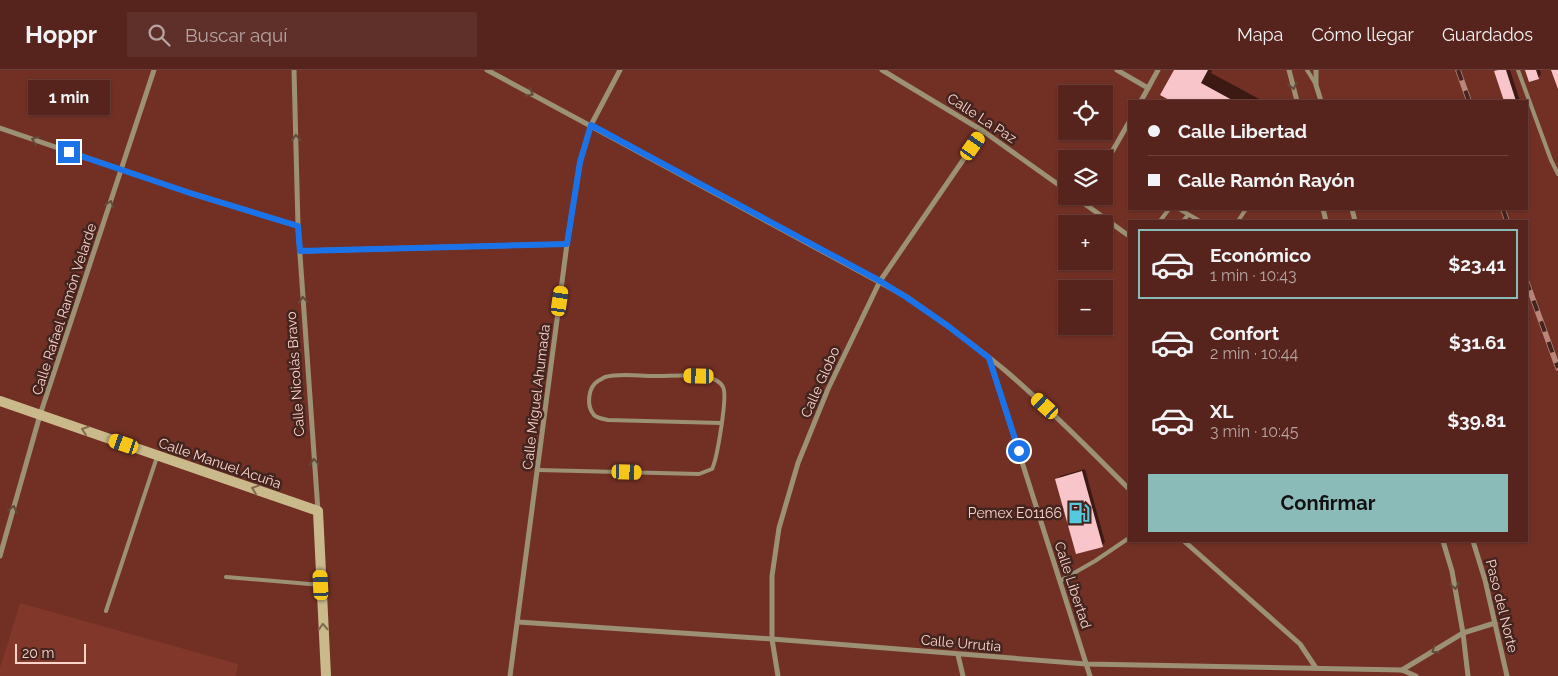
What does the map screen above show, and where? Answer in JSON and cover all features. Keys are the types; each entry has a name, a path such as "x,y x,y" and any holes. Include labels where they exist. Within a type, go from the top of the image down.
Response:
{"main road":[{"name":"Calle Manuel Acuña","path":"0,401 318,511"},
{"name":"Calle Nicolás Bravo","path":"318,511 326,676"}],"street":[{"name":"Calle Rafael Ramón Velarde","path":"0,556 40,415 154,70"},
{"name":"Calle Nicolás Bravo","path":"294,70 298,226 318,511"},
{"path":"487,70 880,281 906,297 948,326 1007,372 1070,429 1128,488"},
{"name":"Calle Miguel Ahumada","path":"510,676 567,244 580,162 591,125 620,70"},
{"name":"Calle La Paz","path":"882,70 984,131 1058,184"},
{"path":"1117,70 1148,88"},
{"path":"1142,100 1158,70"},
{"path":"1289,70 1297,100"},
{"path":"1316,70 1316,85 1321,100"},
{"path":"1113,150 1128,124"},
{"path":"0,128 190,193 298,226"},
{"name":"Calle Globo","path":"778,676 772,639 772,576 779,528 798,463 828,389 880,281 984,131"},
{"path":"1087,205 1128,235"},
{"path":"300,251 567,244"},
{"name":"Calle Libertad","path":"989,358 1090,676"},
{"path":"1185,542 1300,644 1316,668"},
{"path":"1443,542 1452,571 1463,633 1468,676"},
{"name":"Paso del Norte","path":"1473,542 1485,580 1507,676"},
{"name":"Calle Urrutia","path":"518,622 772,639 1086,664 1402,670 1416,676"},
{"path":"1402,670 1463,633 1495,623"},
{"path":"958,655 963,676"}],"lane":[{"path":"1307,70 1316,85"},
{"path":"1518,70 1551,160 1558,174"},
{"path":"1180,210 1198,220"},
{"path":"1184,220 1188,215"},
{"path":"538,470 699,474 712,469 715,462 721,423 725,392 723,385 709,378 605,377 596,382 591,390 589,402 591,410 596,417 608,420 721,423"},
{"path":"106,611 158,455"},
{"path":"1060,581 1095,561 1128,539"},
{"path":"226,577 321,585"}],"shaded area":[{"path":"20,603 238,664 236,676 0,676 0,668"}],"building":[{"path":"1174,70 1208,70 1201,83 1232,100 1169,100 1160,95"},
{"path":"1506,70 1516,100 1504,100 1494,71"},
{"path":"1525,70 1536,70 1539,79 1529,82"},
{"path":"1551,70 1558,70 1558,89"},
{"name":"Pemex E01166","path":"1082,471 1103,547 1076,554 1055,479"}],"railway":[{"path":"1458,70 1469,100"},
{"path":"1503,210 1507,220"},
{"path":"1528,286 1558,368"}],"place":[{"name":"Pemex E01166","path":"1079,513"}],"route":[{"path":"69,152 190,193 298,226 300,251 567,244 580,162 591,125 880,281 948,326 989,358 1019,451"}]}
